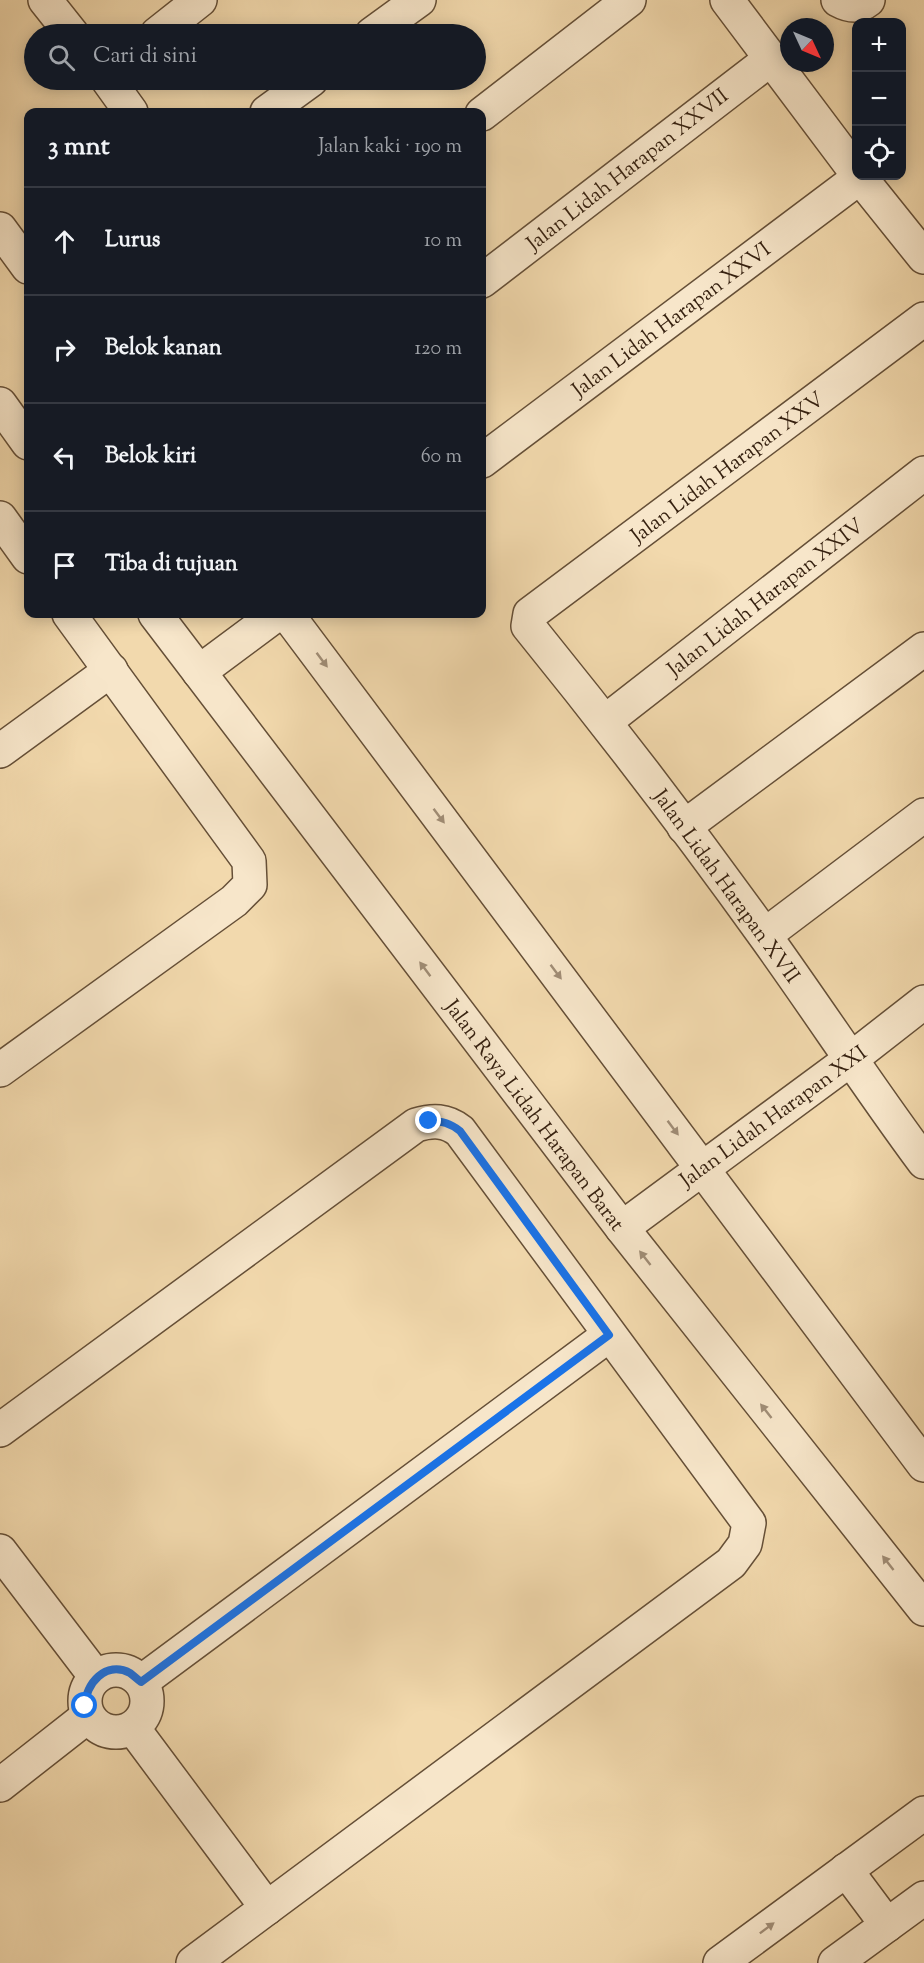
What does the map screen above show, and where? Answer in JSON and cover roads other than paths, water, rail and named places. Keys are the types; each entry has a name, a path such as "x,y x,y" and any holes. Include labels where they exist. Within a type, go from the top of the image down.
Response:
{"street":[{"path":"45,0 64,24"},
{"path":"170,24 200,0"},
{"path":"386,24 419,0"},
{"path":"486,111 629,0"},
{"path":"728,0 852,166"},
{"path":"838,0 849,6 862,5 868,0"},
{"name":"Jalan Lidah Harapan XXVII","path":"486,278 772,58"},
{"path":"116,90 129,108"},
{"path":"272,108 297,90"},
{"name":"Jalan Lidah Harapan XXVI","path":"486,458 852,180"},
{"path":"863,180 924,257"},
{"path":"0,229 24,262"},
{"name":"Jalan Lidah Harapan XXV","path":"530,614 924,319"},
{"path":"0,404 24,437"},
{"name":"Jalan Lidah Harapan XXIV","path":"606,721 924,473"},
{"path":"0,518 24,551"},
{"name":"Jalan Lidah Harapan XVII","path":"530,614 528,626 606,721 765,935 924,1162"},
{"path":"0,1070 234,901 250,885 249,861 72,618"},
{"name":"Jalan Raya Lidah Harapan Barat","path":"158,618 622,1228 924,1609"},
{"path":"198,672 272,618"},
{"path":"290,618 924,1465"},
{"path":"684,827 924,650"},
{"path":"0,751 111,670"},
{"path":"765,935 924,815"},
{"name":"Jalan Lidah Harapan XXI","path":"622,1228 851,1059 924,1002"},
{"path":"0,1430 416,1125 438,1121 452,1124 460,1131 749,1523 745,1544 731,1563 193,1963"},
{"path":"141,1682 609,1335"},
{"path":"0,1551 96,1677"},
{"path":"112,1670 128,1672 141,1682 147,1698 144,1715 133,1728 121,1732 108,1732 96,1726 88,1716 85,1695 89,1685 96,1677 112,1670"},
{"path":"0,1785 88,1716"},
{"path":"133,1728 267,1908"},
{"path":"720,1963 924,1813"},
{"path":"846,1870 886,1925"},
{"path":"835,1963 924,1898"}]}
